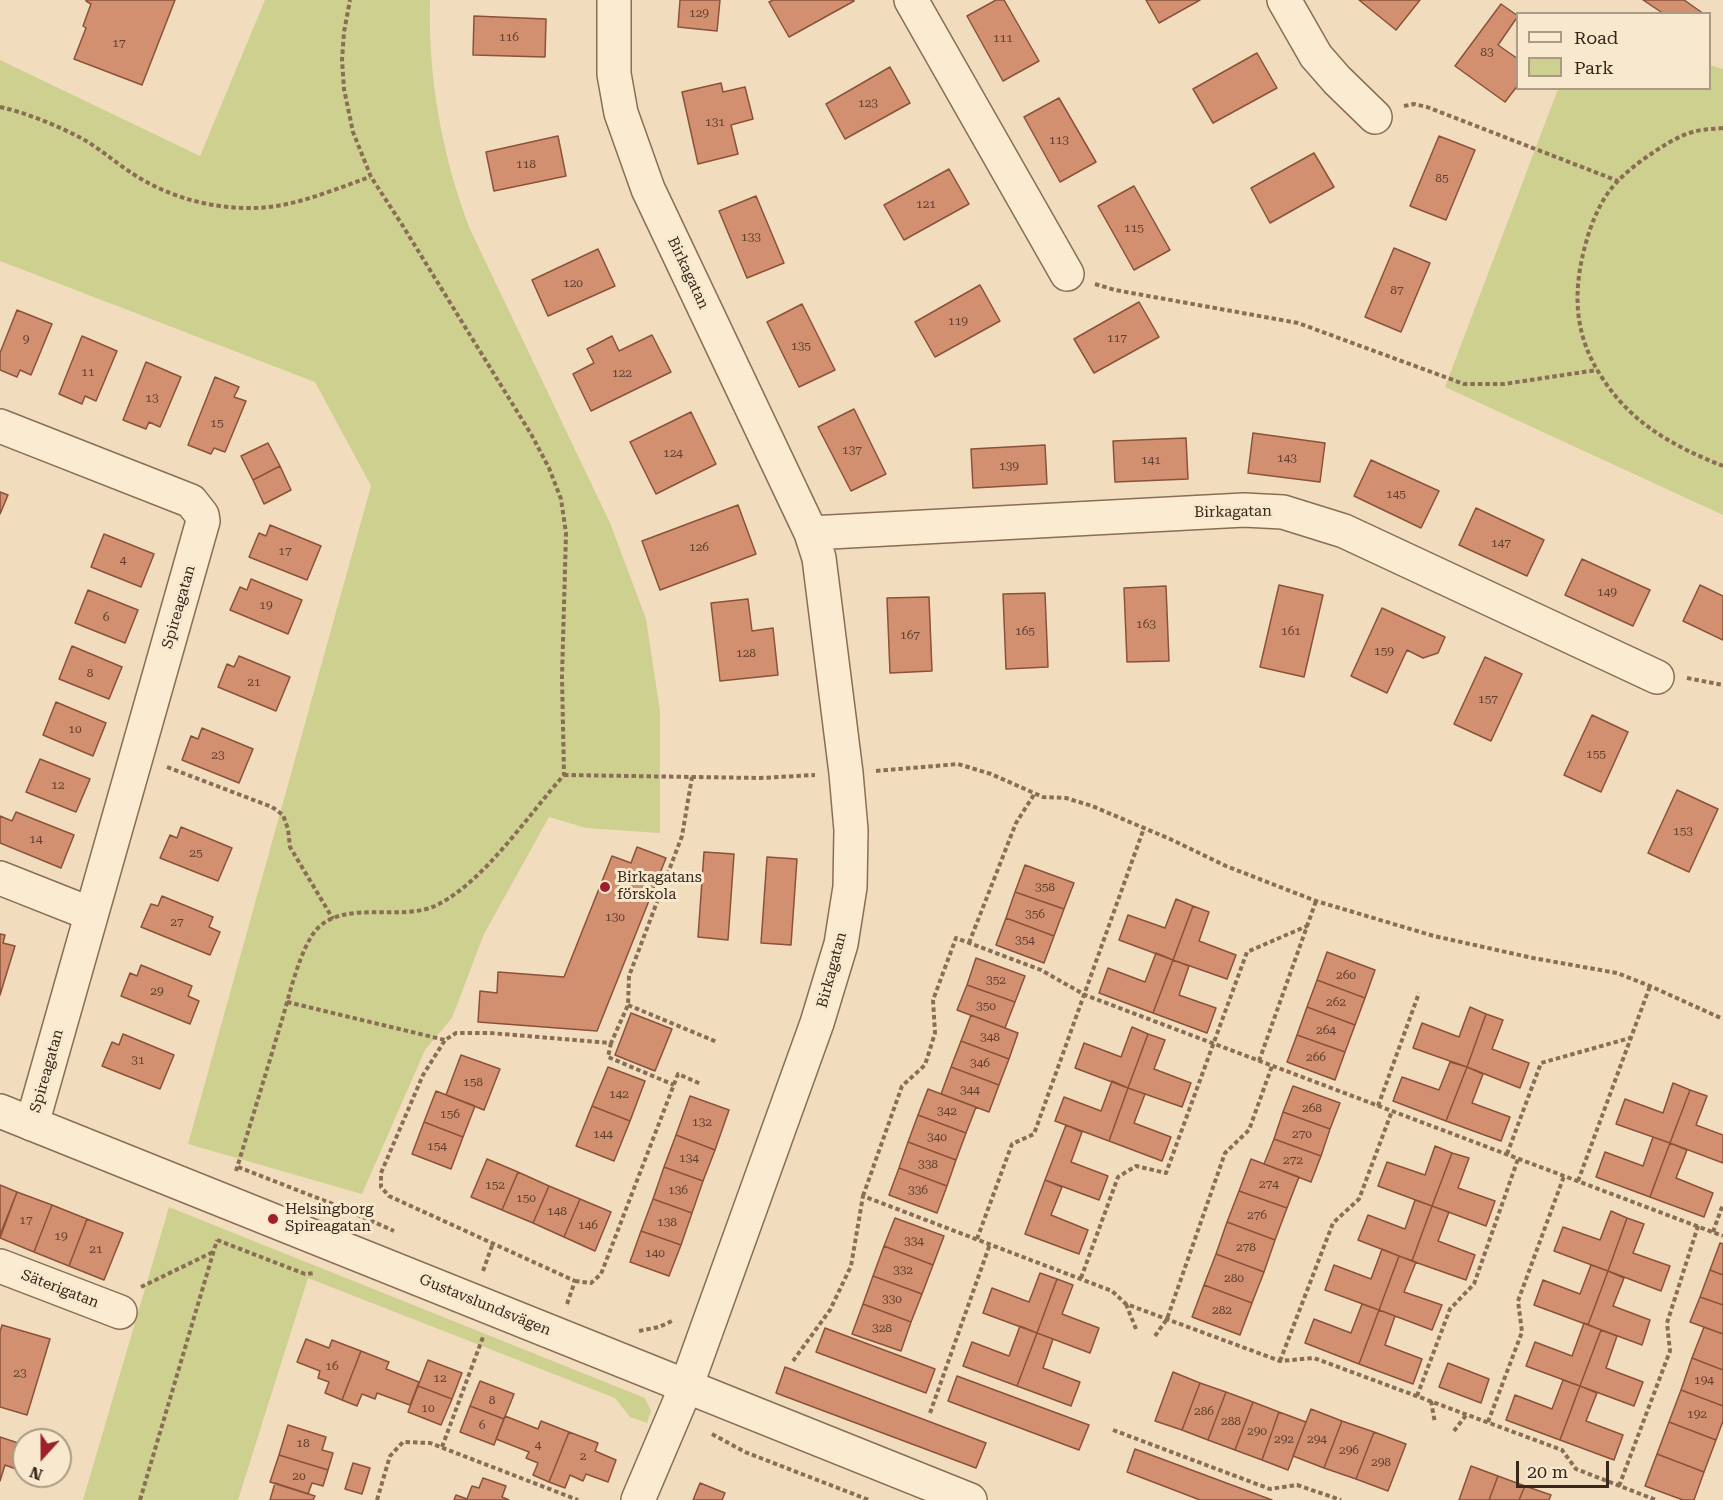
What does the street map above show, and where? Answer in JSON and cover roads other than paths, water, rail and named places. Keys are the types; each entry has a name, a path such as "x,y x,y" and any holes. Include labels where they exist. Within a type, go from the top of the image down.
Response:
{"street":[{"name":"Birkagatan","path":"614,0 614,74 621,114 648,189 811,533 823,577 851,830 850,876 841,944 817,1023 681,1400 638,1500"},
{"path":"911,0 1067,274"},
{"path":"1284,0 1316,56 1375,117"},
{"name":"Spireagatan","path":"0,426 191,501 202,515 201,530 32,1124"},
{"name":"Birkagatan","path":"811,533 1244,510 1283,512 1344,531 1657,677"},
{"path":"0,878 91,914"},
{"name":"Gustavslundsvägen","path":"0,1111 556,1334 681,1400 970,1500"},
{"name":"Säterigatan","path":"0,1266 112,1309"}],"place":[{"name":"Birkagatans förskola","path":"605,887"},
{"name":"Helsingborg Spireagatan","path":"273,1219"}]}
